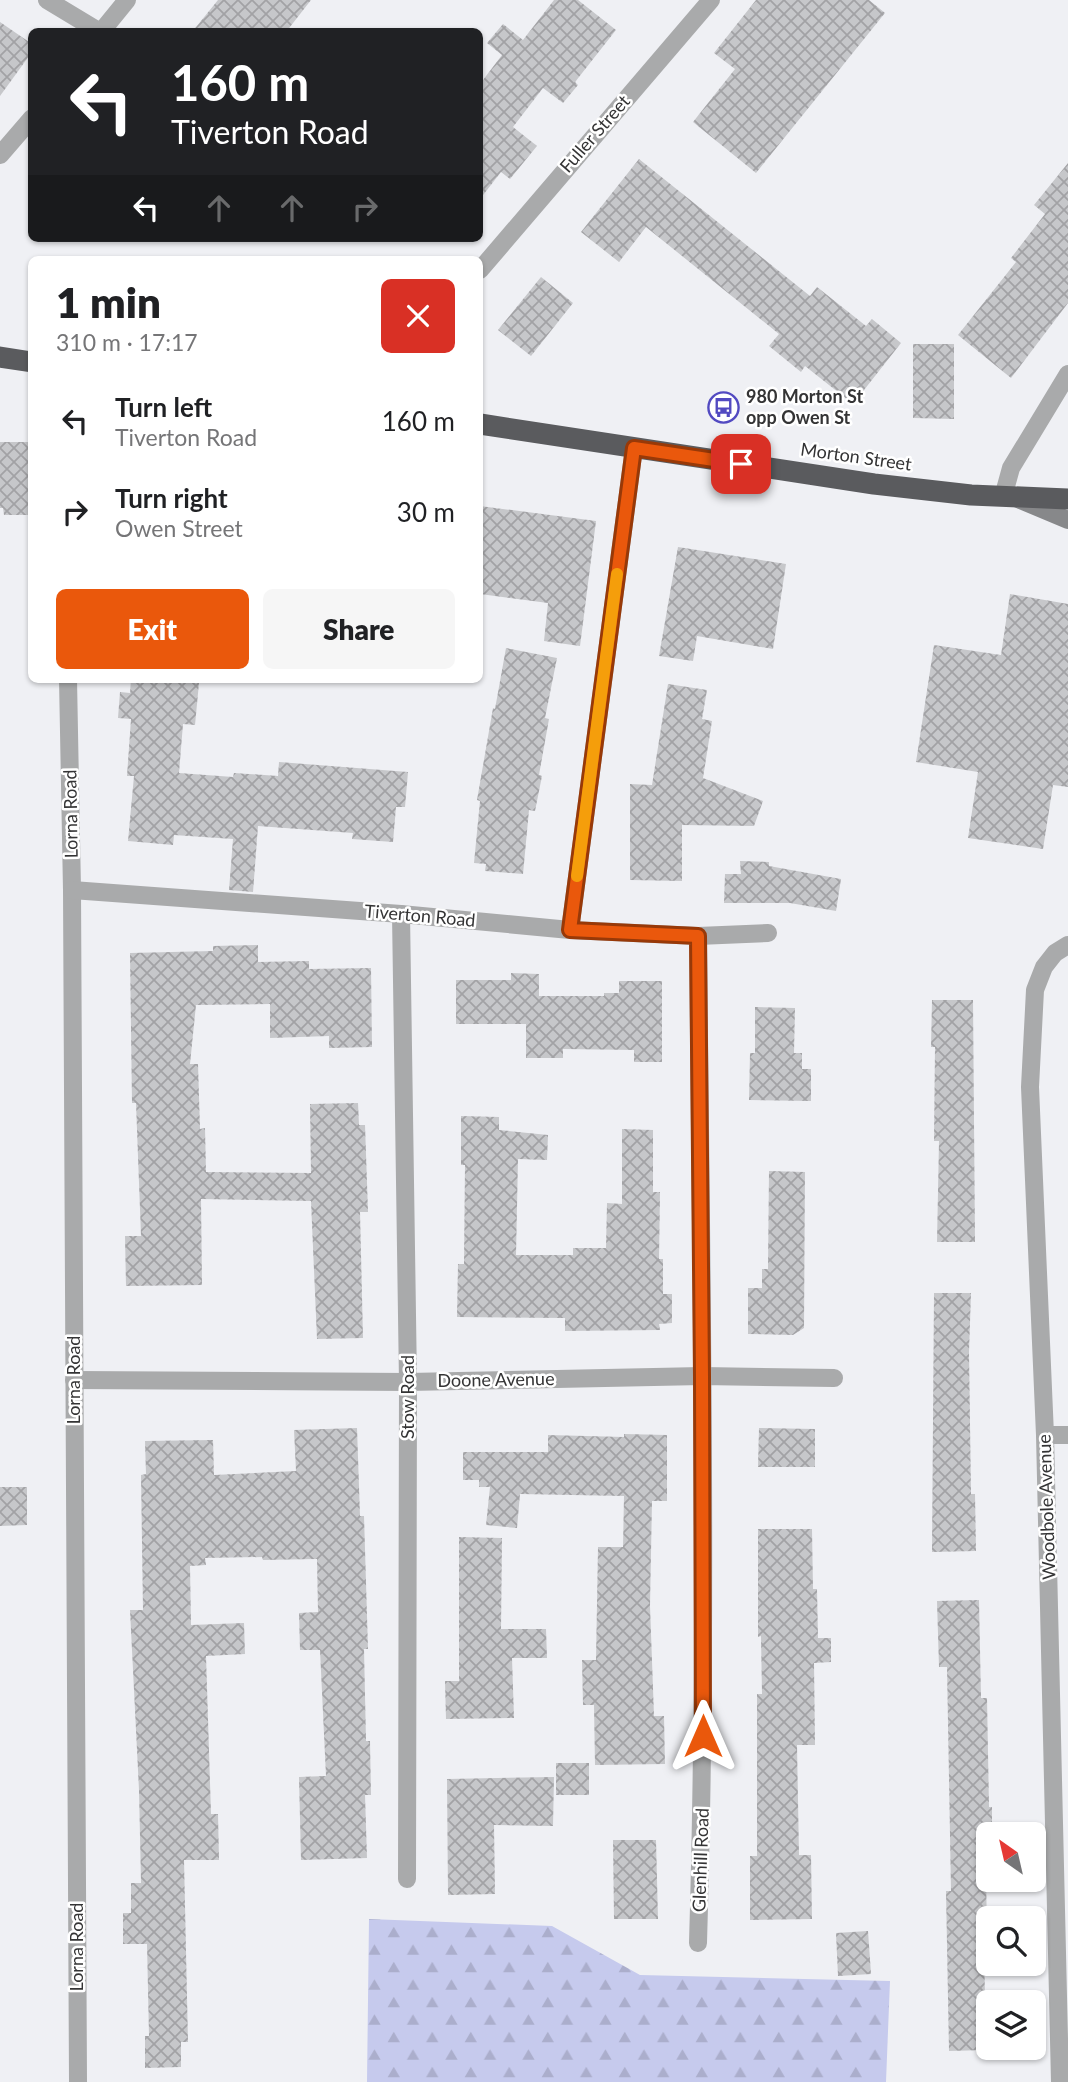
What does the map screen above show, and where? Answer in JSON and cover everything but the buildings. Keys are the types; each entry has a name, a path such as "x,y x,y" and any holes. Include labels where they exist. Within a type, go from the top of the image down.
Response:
{"highway":[{"path":"0,357 28,361"},
{"name":"Morton Street","path":"483,424 874,484 1011,498 1068,499"}],"main road":[{"name":"Morton Street","path":"1011,498 1068,520"}],"street":[{"path":"47,0 94,28"},
{"path":"104,28 127,0"},
{"name":"Fuller Street","path":"483,266 711,0"},
{"path":"0,155 28,123"},
{"path":"1011,498 1011,468 1068,374"},
{"path":"570,930 634,448"},
{"name":"Lorna Road","path":"68,683 72,890 78,2082"},
{"name":"Tiverton Road","path":"72,890 401,914 570,930 698,936 768,933"},
{"name":"Stow Road","path":"401,914 408,1382 407,1880"},
{"name":"Glenhill Road","path":"698,936 703,1791 698,1943"},
{"name":"Woodbole Avenue","path":"1060,2082 1045,1435 1030,1087 1035,990 1044,967 1055,953 1068,944"},
{"name":"Doone Avenue","path":"74,1380 408,1382 702,1376 834,1378"},
{"path":"1045,1435 1068,1434"}],"green space":[{"path":"369,1919 552,1926 640,1975 890,1981 886,2082 367,2082"}],"slow traffic":[{"path":"577,876 617,574"}],"place":[{"name":"980 Morton St opp Owen St","path":"723,407"}],"route":[{"path":"703,1736 698,936 570,930 634,448 741,464"}]}
